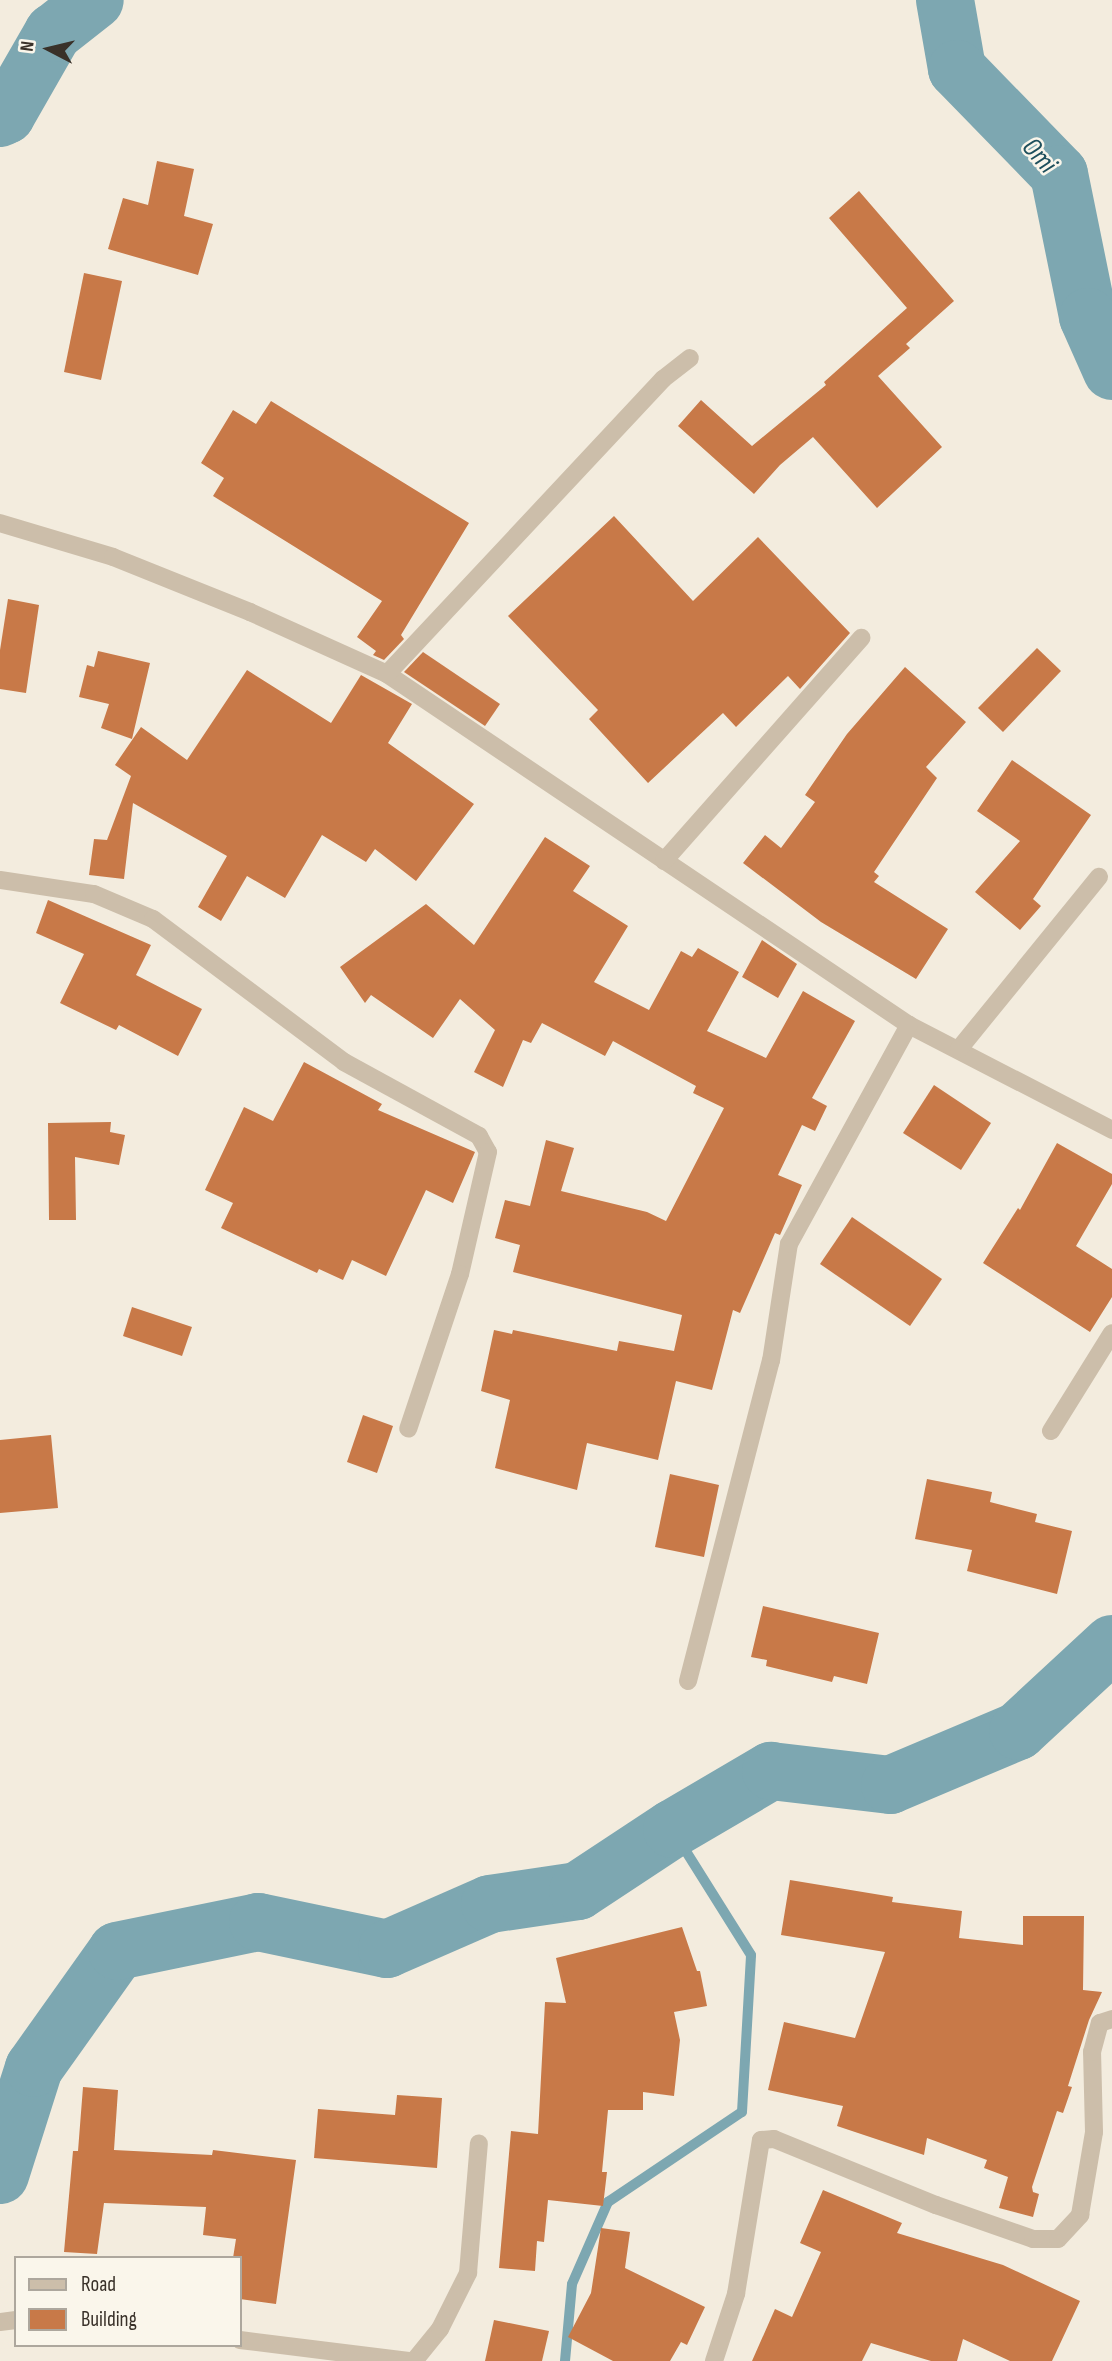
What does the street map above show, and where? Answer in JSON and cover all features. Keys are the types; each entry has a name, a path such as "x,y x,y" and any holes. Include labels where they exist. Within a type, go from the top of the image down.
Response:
{"street":[{"path":"387,674 663,379 690,358"},
{"path":"0,523 113,557 250,612 387,674 909,1025 1112,1130"},
{"path":"664,861 861,638"},
{"path":"959,1049 1099,877"},
{"path":"0,880 94,894 153,919 344,1062 479,1136 488,1152 460,1274 408,1429"},
{"path":"688,1681 771,1361 789,1244 909,1025"},
{"path":"1051,1431 1112,1333"},
{"path":"714,2361 736,2294 761,2140 774,2139 936,2206 1032,2239 1058,2239 1080,2215 1094,2132 1092,2052 1100,2023 1112,2019"},
{"path":"414,2361 440,2329 468,2273 479,2143"},
{"path":"242,2340 409,2361"}],"building":[{"path":"157,161 194,169 184,216 213,224 198,275 108,249 123,198 148,205"},
{"path":"859,191 954,301 906,344 910,348 878,376 942,447 877,508 813,437 780,465 754,494 678,426 701,400 752,446 826,385 824,382 907,308 829,218"},
{"path":"84,273 122,281 101,380 64,372"},
{"path":"271,401 469,523 401,635 404,639 384,660 373,655 376,651 357,637 382,601 213,496 224,478 201,463 233,410 256,424"},
{"path":"614,516 693,601 758,537 850,633 800,689 788,676 736,727 723,713 648,783 589,719 598,710 508,616"},
{"path":"8,599 39,605 26,693 0,689 0,650"},
{"path":"1037,648 1061,671 1003,732 978,708"},
{"path":"98,651 150,663 132,739 101,728 109,704 79,697 87,665 94,667"},
{"path":"423,652 500,704 485,726 404,672"},
{"path":"905,667 966,722 926,767 937,778 874,872 879,876 874,882 948,929 916,979 821,922 743,863 765,835 781,848 815,802 805,795 847,734"},
{"path":"247,670 331,723 361,675 412,704 388,743 474,804 416,881 375,849 366,862 322,835 285,898 247,876 221,921 198,907 227,856 133,803 124,879 89,875 94,839 107,840 131,776 115,765 141,727 187,760"},
{"path":"1012,760 1091,815 1033,899 1041,906 1020,930 975,892 1020,841 977,811"},
{"path":"545,837 590,866 573,891 628,926 594,982 649,1010 681,951 692,957 698,948 739,972 707,1031 766,1058 803,991 855,1021 812,1098 827,1106 815,1131 802,1125 778,1175 802,1185 780,1235 775,1233 740,1313 733,1310 712,1390 676,1381 658,1460 587,1443 577,1490 495,1468 510,1400 481,1391 494,1330 512,1334 513,1330 617,1351 619,1341 674,1351 682,1315 513,1272 520,1245 495,1238 505,1200 530,1206 546,1140 574,1148 561,1191 647,1212 666,1221 724,1108 693,1093 696,1086 613,1041 605,1056 542,1023 531,1043 523,1040 503,1087 474,1072 495,1030 460,999 433,1038 371,995 365,1003 340,967 426,904 474,945"},
{"path":"48,900 151,945 136,975 202,1009 178,1056 119,1025 116,1030 60,1003 84,954 36,933"},
{"path":"762,940 797,964 778,998 742,977"},
{"path":"304,1062 382,1104 378,1110 475,1152 453,1203 426,1190 386,1276 352,1260 343,1280 319,1269 317,1273 221,1228 233,1203 205,1190 244,1107 273,1121"},
{"path":"934,1085 991,1123 961,1170 903,1133"},
{"path":"111,1122 110,1132 125,1135 119,1165 75,1157 76,1220 49,1220 48,1123"},
{"path":"1057,1143 1112,1174 1112,1184 1076,1246 1112,1269 1112,1297 1090,1332 983,1263 1018,1208 1020,1210"},
{"path":"852,1217 942,1279 910,1326 820,1264"},
{"path":"132,1307 192,1327 182,1356 123,1336"},
{"path":"363,1415 393,1426 377,1473 347,1462"},
{"path":"51,1435 58,1508 0,1513 0,1440"},
{"path":"670,1474 719,1485 704,1557 655,1547"},
{"path":"927,1479 992,1492 990,1502 1037,1514 1035,1522 1072,1531 1057,1594 967,1571 972,1550 915,1539"},
{"path":"763,1606 879,1633 867,1684 834,1676 832,1682 766,1666 767,1660 751,1657"},
{"path":"790,1880 893,1897 892,1902 962,1911 959,1938 1023,1945 1023,1916 1084,1916 1083,1990 1102,1992 1089,2020 1068,2086 1072,2087 1063,2113 1057,2111 1032,2187 1033,2192 1039,2194 1033,2217 999,2208 1008,2177 984,2168 987,2160 927,2138 924,2155 837,2126 843,2106 768,2090 784,2022 855,2038 885,1952 781,1935"},
{"path":"682,1927 697,1971 700,1971 707,2006 674,2012 680,2040 674,2096 643,2092 643,2110 608,2110 602,2172 607,2172 603,2206 548,2200 544,2242 537,2241 535,2271 499,2268 511,2131 538,2134 545,2002 566,2003 556,1958"},
{"path":"83,2087 118,2090 114,2150 212,2155 213,2150 296,2160 276,2304 242,2299 242,2256 233,2256 236,2239 203,2235 206,2207 104,2203 97,2254 64,2252 73,2151 78,2151"},
{"path":"397,2095 442,2098 437,2168 314,2158 318,2109 395,2115"},
{"path":"823,2190 902,2223 897,2233 1003,2265 1080,2301 1052,2361 1010,2361 963,2339 957,2361 931,2361 871,2343 862,2361 752,2361 775,2309 792,2317 821,2252 800,2243"},
{"path":"601,2228 630,2232 625,2268 705,2307 687,2345 681,2342 670,2361 613,2361 568,2337 591,2293"},
{"path":"494,2320 549,2331 542,2361 485,2361"}],"waterway":[{"name":"Omi","path":"0,118 6,115 53,33 95,0"},
{"name":"Omi","path":"945,0 957,69 1059,174 1088,317 1112,371"},
{"path":"0,2175 34,2068 117,1951 258,1922 387,1949 490,1904 578,1891 672,1829 771,1771 890,1785 1018,1731 1112,1644"},
{"path":"565,2361 572,2284 608,2202 742,2112 751,1955 672,1829"}]}
